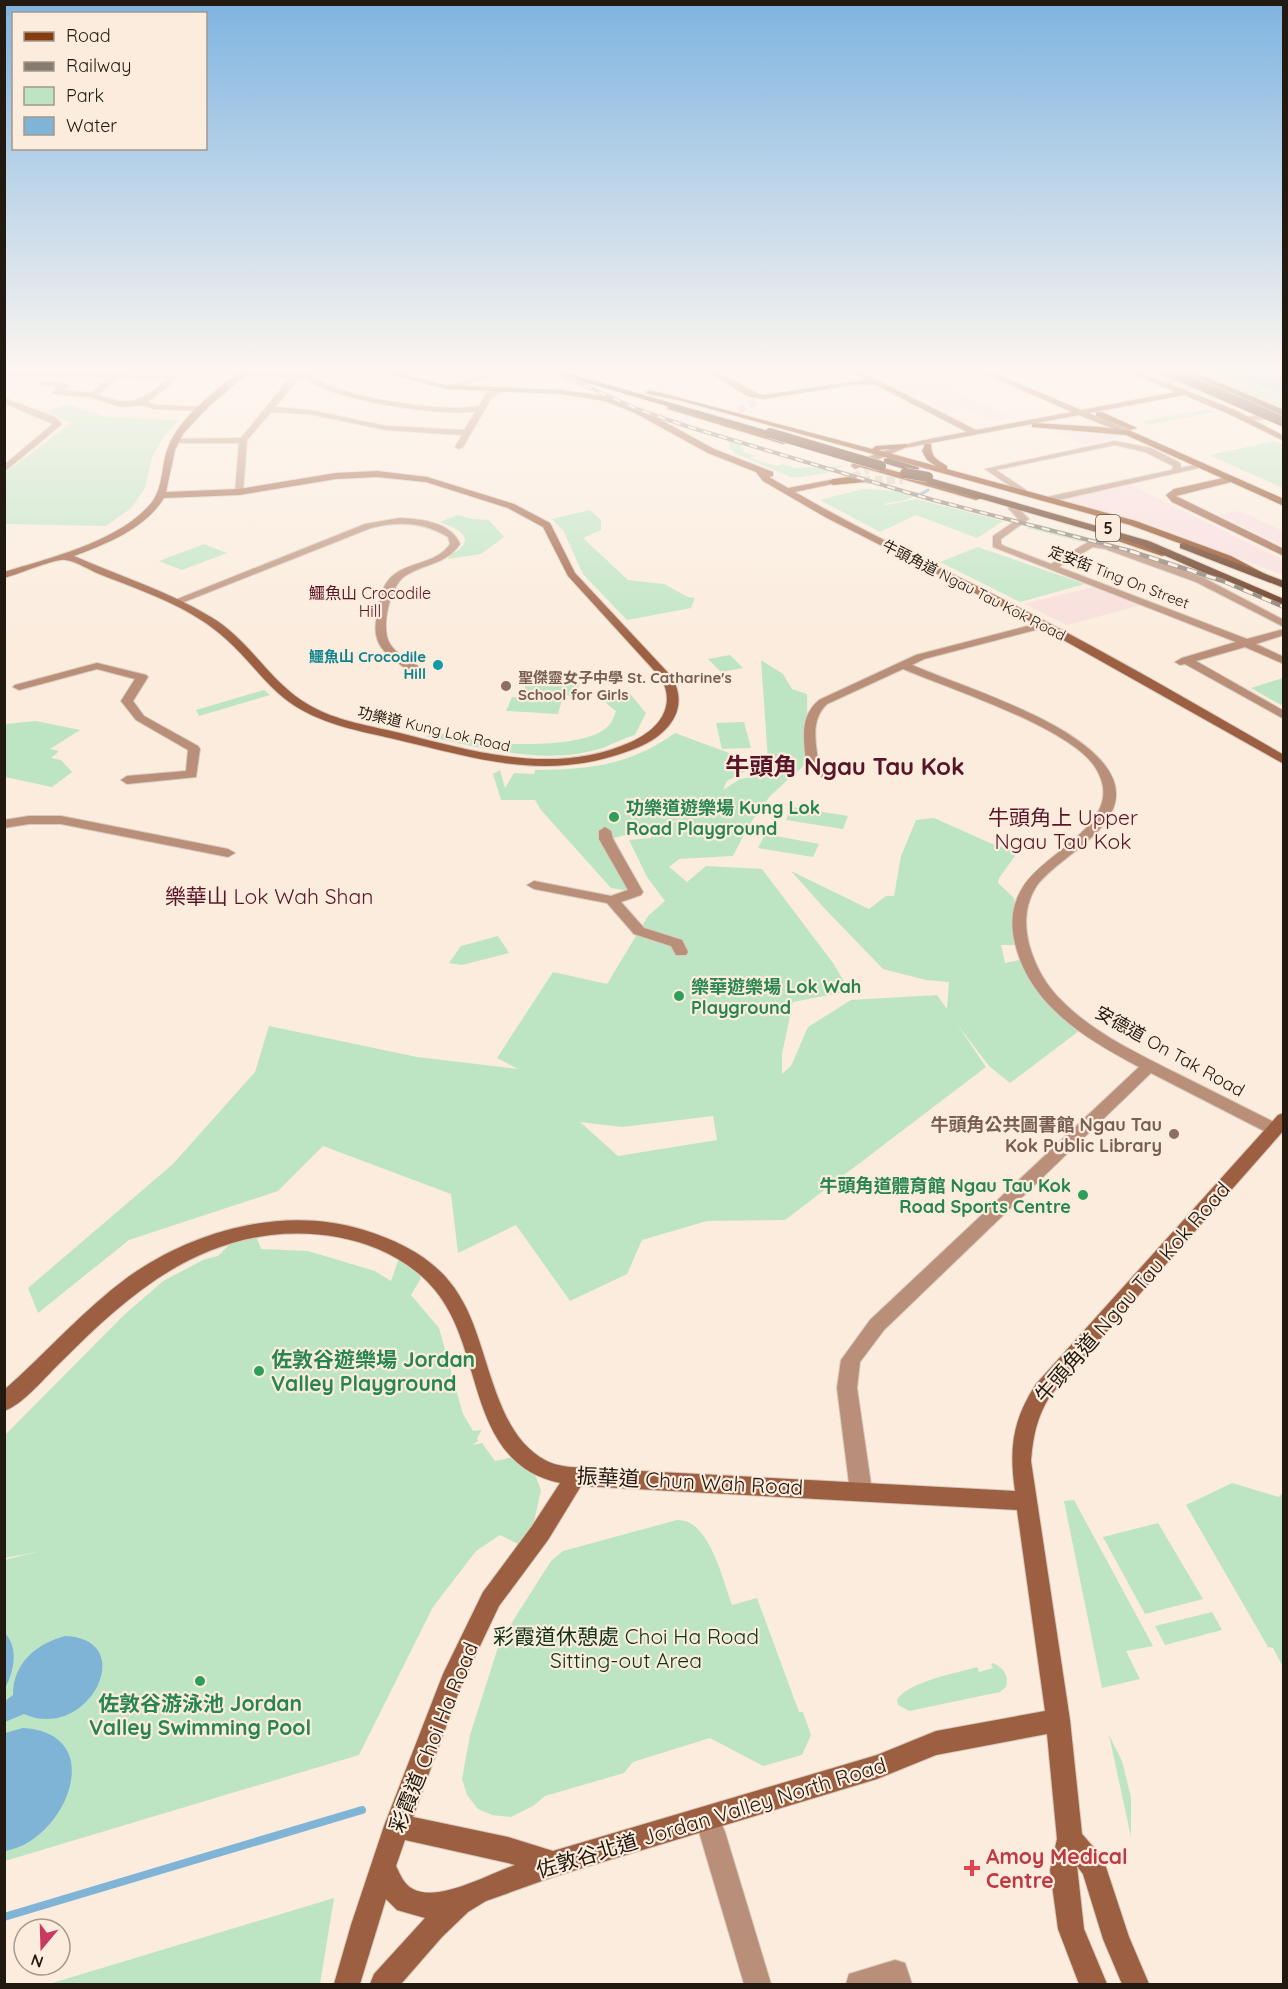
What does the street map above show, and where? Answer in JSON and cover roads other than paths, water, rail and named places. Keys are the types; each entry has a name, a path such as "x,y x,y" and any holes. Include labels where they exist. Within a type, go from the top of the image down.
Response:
{"highway":[{"path":"878,465 1090,526 1174,554 1284,604"},
{"path":"908,474 1088,514 1147,533 1284,585"},
{"name":"5","path":"908,474 928,477 1122,532 1194,557 1284,593"}],"main road":[{"path":"4,575 63,555 126,528 149,510 161,495 167,465"},
{"name":"牛頭角道 Ngau Tau Kok Road","path":"745,465 760,471 766,478 806,497 810,504 917,562 1139,676 1284,760"},
{"path":"857,465 1108,535 1212,571"},
{"path":"870,469 878,465"},
{"path":"922,465 1050,499 1164,534 1228,558 1267,577"},
{"path":"939,465 948,472"},
{"path":"1215,465 1284,495"},
{"path":"1203,466 1284,503"},
{"path":"923,483 912,472 923,469 948,472"},
{"path":"787,487 840,473"},
{"name":"功樂道 Kung Lok Road","path":"63,555 174,602 221,628 283,692 316,713 340,722 486,759 542,764 598,757 639,742 661,727 670,716 675,699 670,682 571,574 547,525 525,511 434,482 386,474 336,477 239,492 161,495"},
{"path":"908,474 939,487"},
{"path":"787,487 857,479"},
{"path":"1232,479 1177,491 1170,495 1175,500 1284,553"},
{"name":"牛頭角道 Ngau Tau Kok Road","path":"1139,676 1159,681 1193,697 1284,749"},
{"name":"牛頭角道 Ngau Tau Kok Road","path":"1139,676 1145,684 1171,704 1284,771"},
{"name":"牛頭角道 Ngau Tau Kok Road","path":"1093,1984 1071,1929 1063,1870 1070,1839 1058,1720 1021,1461 1024,1429 1028,1412 1042,1390 1279,1124"},
{"name":"振華道 Chun Wah Road","path":"4,1403 116,1298 156,1268 207,1245 244,1233 276,1228 323,1228 348,1231 376,1240 398,1249 427,1270 451,1297 461,1314 469,1332 496,1421 511,1443 540,1468 576,1476 861,1491 963,1500 1026,1501"},
{"name":"彩霞道 Choi Ha Road","path":"347,1984 397,1826 451,1682 491,1599 540,1533 576,1476"},
{"name":"佐敦谷北道 Jordan Valley North Road","path":"383,1867 394,1889 406,1901 432,1906 459,1903 479,1891 553,1864 876,1767 936,1743 1058,1720"},
{"path":"397,1826 501,1848 553,1864"},
{"path":"1070,1839 1094,1867 1116,1939 1137,1982"},
{"path":"384,1984 411,1952 459,1903"}],"street":[{"path":"239,492 241,465"},
{"path":"1013,465 989,470 1023,492"},
{"path":"1176,465 1176,472"},
{"path":"1050,499 1203,466"},
{"name":"定安街 Ting On Street","path":"1013,508 1023,516 1023,521 996,538 996,544 1247,642 1284,661"},
{"path":"174,602 368,526 400,521 423,524 448,533 455,540 454,548 445,555 393,580 379,626 384,645 419,671"},
{"path":"1052,567 1091,544 1107,546 1200,580 1284,624"},
{"path":"828,776 812,763 810,719 812,712 823,702 920,657 1043,625"},
{"path":"1284,632 1182,661 1284,716"},
{"name":"安德道 On Tak Road","path":"903,665 1061,733 1081,747 1101,768 1110,792 1106,811 1088,834 1040,875 1028,889 1019,917 1019,936 1023,955 1030,970 1059,1006 1093,1034 1149,1066 1279,1124"},
{"path":"19,687 97,666 142,676 127,700 140,718 194,749 192,774 127,780"},
{"path":"4,824 29,820 61,820 228,853"},
{"path":"534,885 612,900 636,892 606,839 605,831"},
{"path":"612,900 639,931 664,937 677,943 681,952"},
{"path":"861,1491 847,1388 851,1360 877,1325 1149,1066"},
{"path":"712,1832 758,1984"},
{"path":"859,1984 895,1973 899,1984"}],"water":[{"path":"5,1633 12,1646 14,1660 5,1688"},
{"path":"65,1636 88,1641 100,1654 102,1670 97,1687 85,1703 68,1714 47,1719 24,1714 5,1722 5,1701 13,1695 17,1673 22,1664 28,1656 45,1644"},
{"path":"23,1728 50,1734 65,1748 72,1766 70,1788 60,1809 46,1828 27,1843 5,1851 5,1733"}],"waterway":[{"path":"918,496 928,490"},
{"path":"4,1917 362,1810"}],"tunnel":[{"path":"853,477 868,470"},
{"path":"862,480 903,480"}],"railway":[{"path":"815,465 933,500 1135,552"},
{"path":"1130,551 1223,581 1284,607"}],"place":[{"name":"鱷魚山 Crocodile Hill","path":"438,665"},
{"name":"聖傑靈女子中學 St. Catharine's School for Girls","path":"506,686"},
{"name":"功樂道遊樂場 Kung Lok Road Playground","path":"614,817"},
{"name":"樂華遊樂場 Lok Wah Playground","path":"679,996"},
{"name":"牛頭角公共圖書館 Ngau Tau Kok Public Library","path":"1174,1134"},
{"name":"牛頭角道體育館 Ngau Tau Kok Road Sports Centre","path":"1083,1195"},
{"name":"佐敦谷遊樂場 Jordan Valley Playground","path":"259,1371"},
{"name":"佐敦谷游泳池 Jordan Valley Swimming Pool","path":"200,1681"},
{"name":"Amoy Medical Centre","path":"972,1868"}],"district":[{"name":"鱷魚山 Crocodile Hill","path":"370,602"},
{"name":"牛頭角 Ngau Tau Kok","path":"845,766"},
{"name":"牛頭角上 Upper Ngau Tau Kok","path":"1063,829"},
{"name":"樂華山 Lok Wah Shan","path":"269,896"}],"park label":[{"name":"彩霞道休憩處 Choi Ha Road Sitting-out Area","path":"626,1648"}]}
